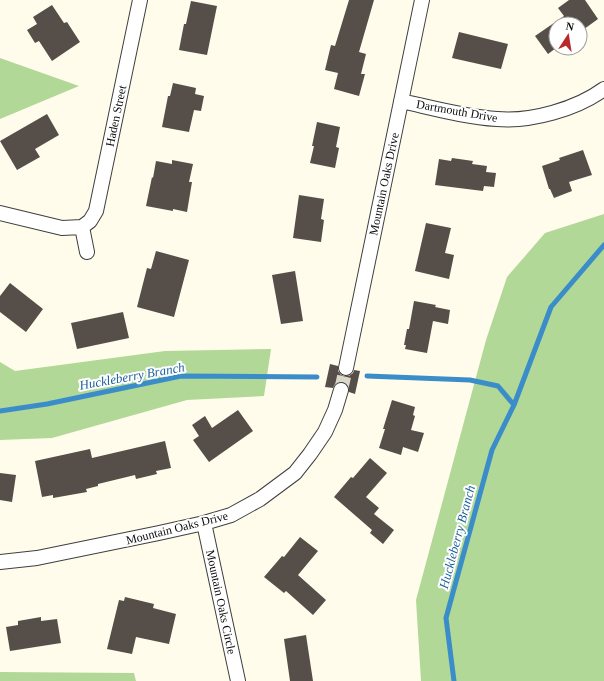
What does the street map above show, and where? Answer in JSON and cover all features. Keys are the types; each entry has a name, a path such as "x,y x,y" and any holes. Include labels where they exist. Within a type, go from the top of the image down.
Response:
{"street":[{"name":"Haden Street","path":"82,227 90,222 96,211 140,0"},
{"name":"Mountain Oaks Drive","path":"346,368 422,0"},
{"name":"Dartmouth Drive","path":"401,101 470,116 498,119 523,119 550,114 575,105 604,89"},
{"path":"0,213 62,228 82,227 87,252"},
{"name":"Mountain Oaks Drive","path":"0,562 37,558 159,533 204,523 231,515 260,499 295,473 325,432 335,410 341,390"},
{"name":"Mountain Oaks Circle","path":"204,523 238,681"}],"green space":[{"path":"0,58 79,86 0,119"},
{"path":"604,214 604,681 421,681 416,600 486,340 507,277 545,233"},
{"path":"271,349 264,396 187,400 52,438 0,440 0,362 15,371 165,351"},
{"path":"0,672 134,673 136,681 0,681"}],"building":[{"path":"349,0 374,0 359,52 366,54 361,74 365,74 359,96 334,89 338,73 325,70 331,45 335,46"},
{"path":"569,0 585,0 598,19 588,26 588,16 564,16 558,8"},
{"path":"191,1 217,6 207,55 179,50 184,24 186,24"},
{"path":"52,5 64,23 67,22 80,42 52,61 39,41 35,43 27,30 37,24 33,17"},
{"path":"548,27 548,54 535,36"},
{"path":"459,32 508,44 501,69 452,58"},
{"path":"173,83 196,88 195,94 204,96 201,111 194,110 189,132 162,127 168,96 170,96"},
{"path":"47,114 59,135 35,149 40,157 17,170 0,141"},
{"path":"317,122 340,127 336,147 339,148 335,168 310,163"},
{"path":"583,150 592,175 569,182 572,191 554,198 549,189 542,166 560,160 559,158"},
{"path":"452,158 473,161 472,164 487,166 486,172 496,173 494,187 484,186 483,191 435,185 439,159 451,161"},
{"path":"172,160 193,164 189,182 192,182 187,212 146,206 156,161 172,164"},
{"path":"299,195 324,199 321,219 324,220 321,242 293,238"},
{"path":"426,223 451,228 445,253 454,255 449,279 415,271"},
{"path":"156,251 189,260 174,317 137,307 147,268 151,269"},
{"path":"295,271 303,321 281,324 272,275"},
{"path":"10,283 43,309 26,332 0,312 0,296"},
{"path":"414,301 436,305 435,307 450,310 448,324 433,321 427,353 405,349 406,345 404,345 407,329 409,329"},
{"path":"123,312 129,338 77,349 71,323"},
{"path":"330,364 338,366 338,371 344,376 349,376 354,370 360,371 355,394 349,392 347,384 343,382 335,384 333,388 325,387"},
{"path":"392,400 415,407 413,415 415,416 411,430 424,433 418,452 403,447 401,455 379,448"},
{"path":"238,410 253,431 209,462 193,440 199,436 192,425 205,416 212,428"},
{"path":"165,441 171,468 156,471 157,474 136,479 135,475 98,484 98,486 86,489 87,492 53,498 53,495 42,497 35,461 90,449 92,458"},
{"path":"370,458 387,473 366,497 379,508 374,514 394,530 383,544 370,533 372,530 334,497"},
{"path":"0,473 16,475 12,502 0,500"},
{"path":"300,537 318,551 298,575 326,600 313,615 286,591 284,593 264,577 282,556 284,557"},
{"path":"125,597 154,604 153,608 176,614 169,644 136,637 132,654 107,649 119,600 124,601"},
{"path":"41,617 41,621 57,619 61,643 10,651 6,627 18,625 18,621"},
{"path":"306,635 313,681 290,681 284,639"}],"waterway":[{"name":"Huckleberry Branch","path":"454,681 446,618 492,450 514,405 551,307 604,245"},
{"name":"Huckleberry Branch","path":"0,411 47,404 181,376 317,377"},
{"name":"Huckleberry Branch","path":"367,376 470,380 498,386 514,405"}],"tunnel":[{"path":"341,390 346,368"}]}
